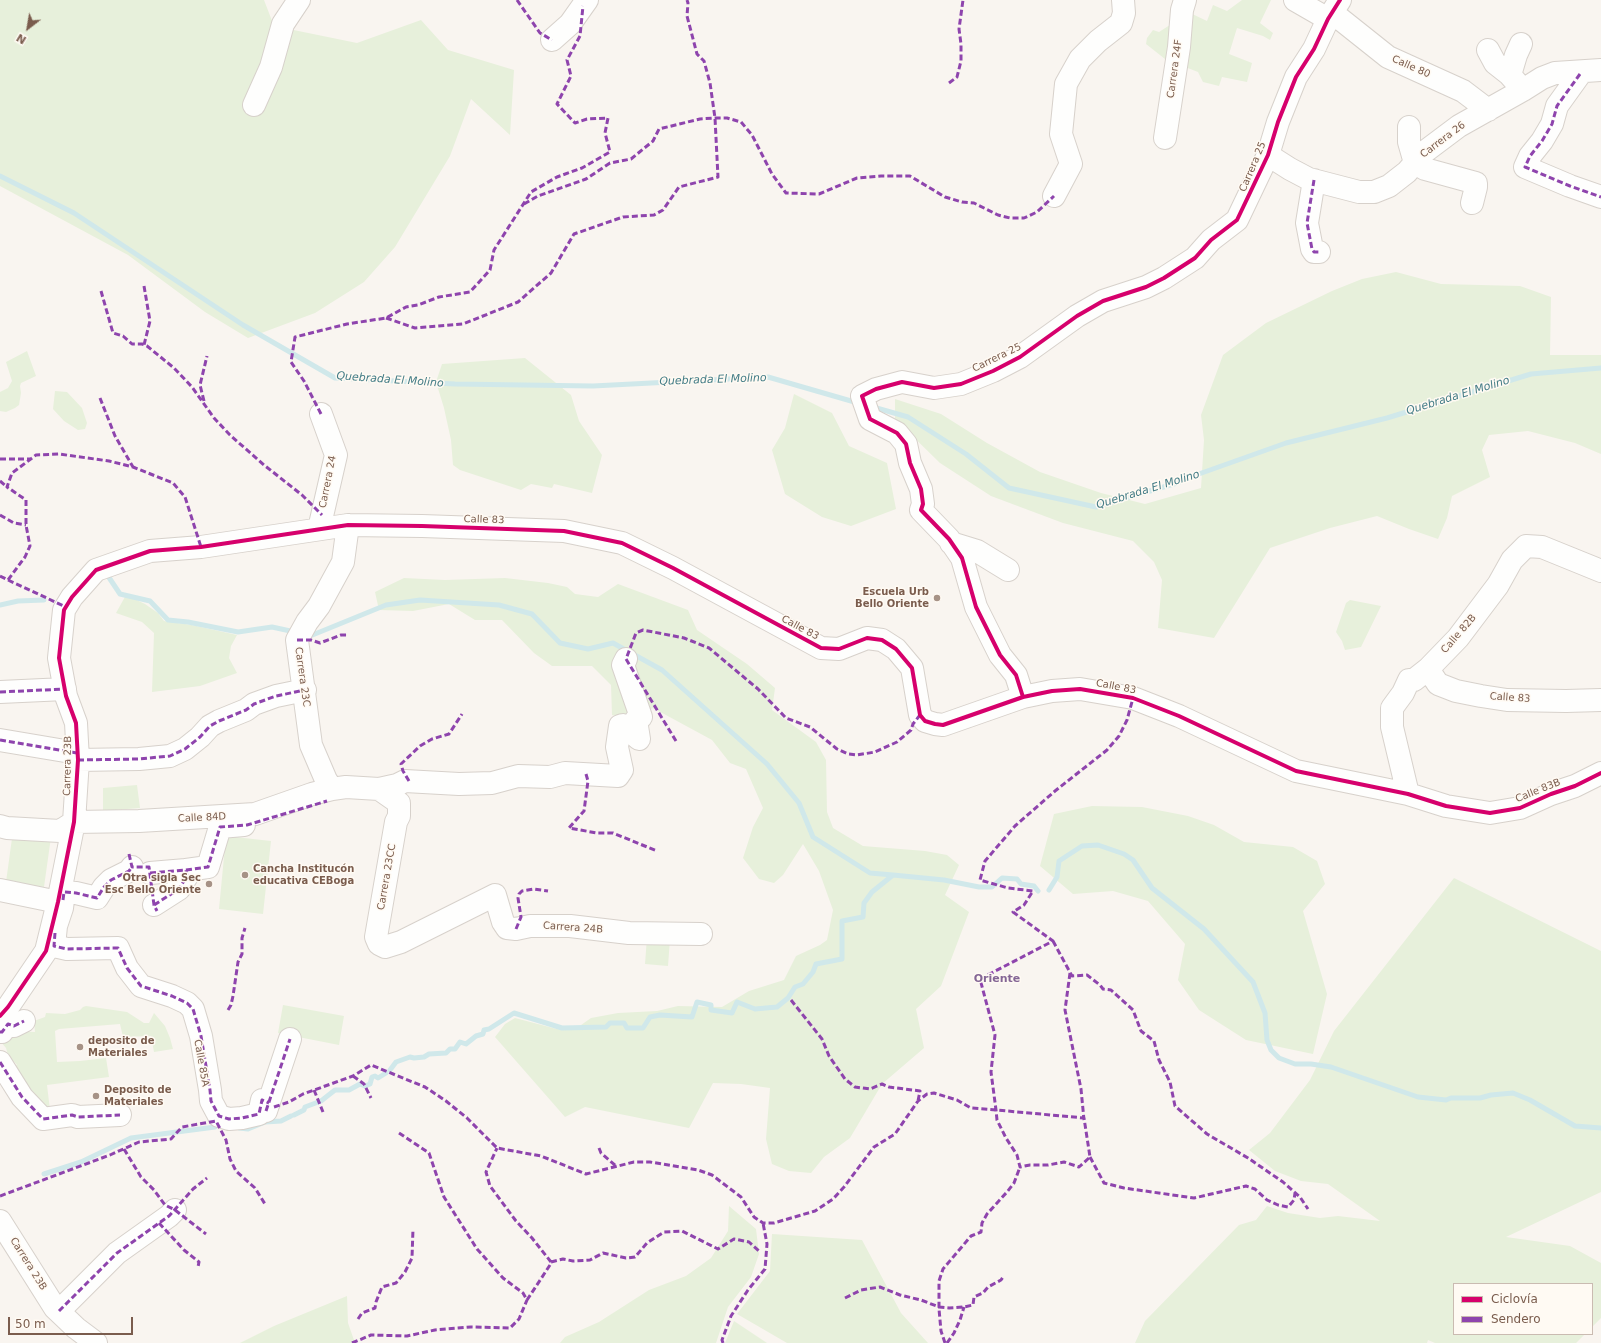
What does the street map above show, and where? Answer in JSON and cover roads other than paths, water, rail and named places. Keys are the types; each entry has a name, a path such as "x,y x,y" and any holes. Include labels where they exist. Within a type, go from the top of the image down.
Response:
{"street":[{"path":"254,105 271,67 283,24 299,0"},
{"path":"552,40 570,24 587,0"},
{"path":"1054,196 1071,164 1060,134 1066,84 1080,59 1098,41 1121,23 1124,12 1123,0"},
{"name":"Carrera 24F","path":"1165,138 1179,48 1182,10 1185,0"},
{"name":"Calle 80","path":"1295,0 1328,19 1339,18 1388,57 1463,91 1488,110"},
{"name":"Carrera 25","path":"1023,697 1016,675 1000,655 976,606 962,558 936,524 921,510 923,504 921,489 910,463 906,444 897,433 870,419 862,396 876,389 902,382 934,388 960,384 1020,357 1077,316 1103,301 1146,288 1195,258 1211,240 1237,220 1268,155 1278,122 1296,77 1314,49 1328,19 1340,0"},
{"path":"1517,83 1516,55 1521,44"},
{"path":"1488,50 1495,63 1517,83"},
{"path":"1589,72 1557,106 1552,124 1542,141 1530,156 1525,167 1601,197"},
{"name":"Carrera 26","path":"1268,155 1290,169 1314,180 1359,192 1374,192 1389,186 1407,172 1423,153 1459,126 1488,110 1517,83 1542,78 1555,73 1589,72"},
{"path":"1409,127 1409,142 1415,163 1426,169 1476,183 1472,203"},
{"path":"1314,180 1307,223 1312,249 1314,252 1318,252"},
{"name":"Carrera 24","path":"319,529 336,455 321,414"},
{"name":"Calle 83","path":"150,551 201,547 348,525 564,531 622,543 673,568 821,648 839,649 867,638 882,640 896,649 912,668 920,715 925,721 943,725 1023,697 1052,691 1080,689 1133,698 1179,716 1296,771 1408,794"},
{"name":"Carrera 23C","path":"329,795 326,780 311,745 304,690 302,632 319,606 343,562 348,525"},
{"path":"952,543 977,551 1008,570"},
{"name":"Calle 82B","path":"1408,794 1392,727 1392,708 1403,693 1409,680 1414,680 1428,669 1458,638 1498,585 1512,560 1526,546 1542,547 1601,571"},
{"name":"Carrera 23B","path":"0,1016 8,1007 46,951 58,902 74,822 77,756 76,723 66,696 59,658 64,610 72,597 96,570 150,551"},
{"path":"379,789 405,781 460,784 492,783 518,776 550,777 565,773 618,776 622,770 617,747 620,726 623,725 639,739 636,720 641,717 623,665 626,659"},
{"name":"Calle 83","path":"1428,669 1438,684 1456,691 1482,696 1508,700 1601,700"},
{"path":"0,692 65,689"},
{"path":"0,740 77,756 139,760 170,756 185,749 200,737 210,726 219,721 246,710 254,704 276,696 304,690"},
{"name":"Calle 83B","path":"1408,794 1446,806 1490,813 1520,808 1551,794 1575,786 1601,773"},
{"name":"Calle 84D","path":"0,826 7,828 60,831 74,822 146,821 255,814 312,794 329,795 346,787 379,789"},
{"name":"Carrera 23CC","path":"379,789 399,803 399,816 396,822 376,937 379,944 385,946"},
{"path":"290,1039 270,1107 262,1100 259,1114 229,1119 219,1116 211,1102 201,1036 193,1010 187,1003 172,996 141,986 127,968 118,948 67,949 54,946 56,926 62,908 64,892 97,898 104,887 111,880 137,865 186,870 208,867 220,827 247,825 329,795"},
{"path":"137,865 156,908 179,889 187,876 186,870"},
{"path":"0,890 58,902"},
{"name":"Carrera 24B","path":"385,946 401,942 454,914 495,895 503,922 507,928 516,929 530,926 570,926 629,933 701,934"},
{"name":"Calle 85A","path":"46,951 106,956 117,962 136,988 147,993 165,996 178,1002 188,1014 198,1038 205,1087 216,1121 244,1122 270,1107"},
{"path":"0,1032 2,1032 8,1024 14,1026 24,1021"},
{"path":"0,1062 22,1097 43,1119 72,1115 78,1117 120,1115"},
{"path":"0,1072 22,1106"},
{"path":"57,1310 117,1253 175,1210"},
{"name":"Carrera 23B","path":"0,1220 57,1310 76,1328 96,1343"}],"waterway":[{"name":"Quebrada El Molino","path":"0,176 74,213 243,325 335,378 455,384 593,386 768,377 858,403"},
{"name":"Quebrada El Molino","path":"873,407 908,417 966,454 1009,488 1096,507 1177,483 1286,443 1387,418 1531,374 1601,368"},
{"path":"106,573 120,594 150,601 168,620 188,622 238,632 272,627 295,632"},
{"path":"0,605 18,601 44,600"},
{"path":"307,635 310,636 386,605 420,600 499,605 532,614 560,643 588,649 613,643 662,670 767,764 799,803 813,837 870,873 893,875"},
{"path":"1049,890 1057,877 1059,861 1082,846 1098,845 1124,854 1133,860 1152,888 1204,929 1253,982 1265,1013 1267,1040 1271,1050 1279,1058 1295,1064 1311,1064 1331,1067 1418,1097 1446,1100 1451,1098 1480,1098 1491,1095 1513,1093 1530,1100 1575,1126 1601,1128"},
{"path":"390,1070 396,1062 410,1057 424,1057 429,1054 446,1053 450,1049 455,1049 460,1042 466,1044 476,1036 483,1034 484,1030 489,1029 514,1013 562,1028 606,1027 610,1023 624,1023 627,1028 643,1028 650,1017 660,1015 692,1017 697,1002 711,1005 711,1010 732,1013 737,1002 755,1009 777,1007 788,998 795,987 803,984 813,972 816,964 842,959 842,921 863,917 864,903 872,892 893,875 944,880 979,887 992,887 1002,878 1017,879 1021,884 1034,886 1038,891"},
{"path":"294,1115 304,1110 305,1107 321,1101 335,1090 349,1090 360,1084 365,1086 370,1084 372,1077 375,1076 378,1078 386,1073"},
{"path":"239,1128 248,1129 265,1122 281,1121 291,1116"},
{"path":"44,1174 81,1162 131,1138 215,1127"}],"place":[{"name":"Escuela Urb Bello Oriente","path":"937,598"},
{"name":"Cancha Institucón educativa CEBoga","path":"245,875"},
{"name":"Otra sigla Sec Esc Bello Oriente","path":"209,884"},
{"name":"deposito de Materiales","path":"80,1047"},
{"name":"Deposito de Materiales","path":"96,1096"}],"district":[{"name":"Oriente","path":"997,979"}]}
